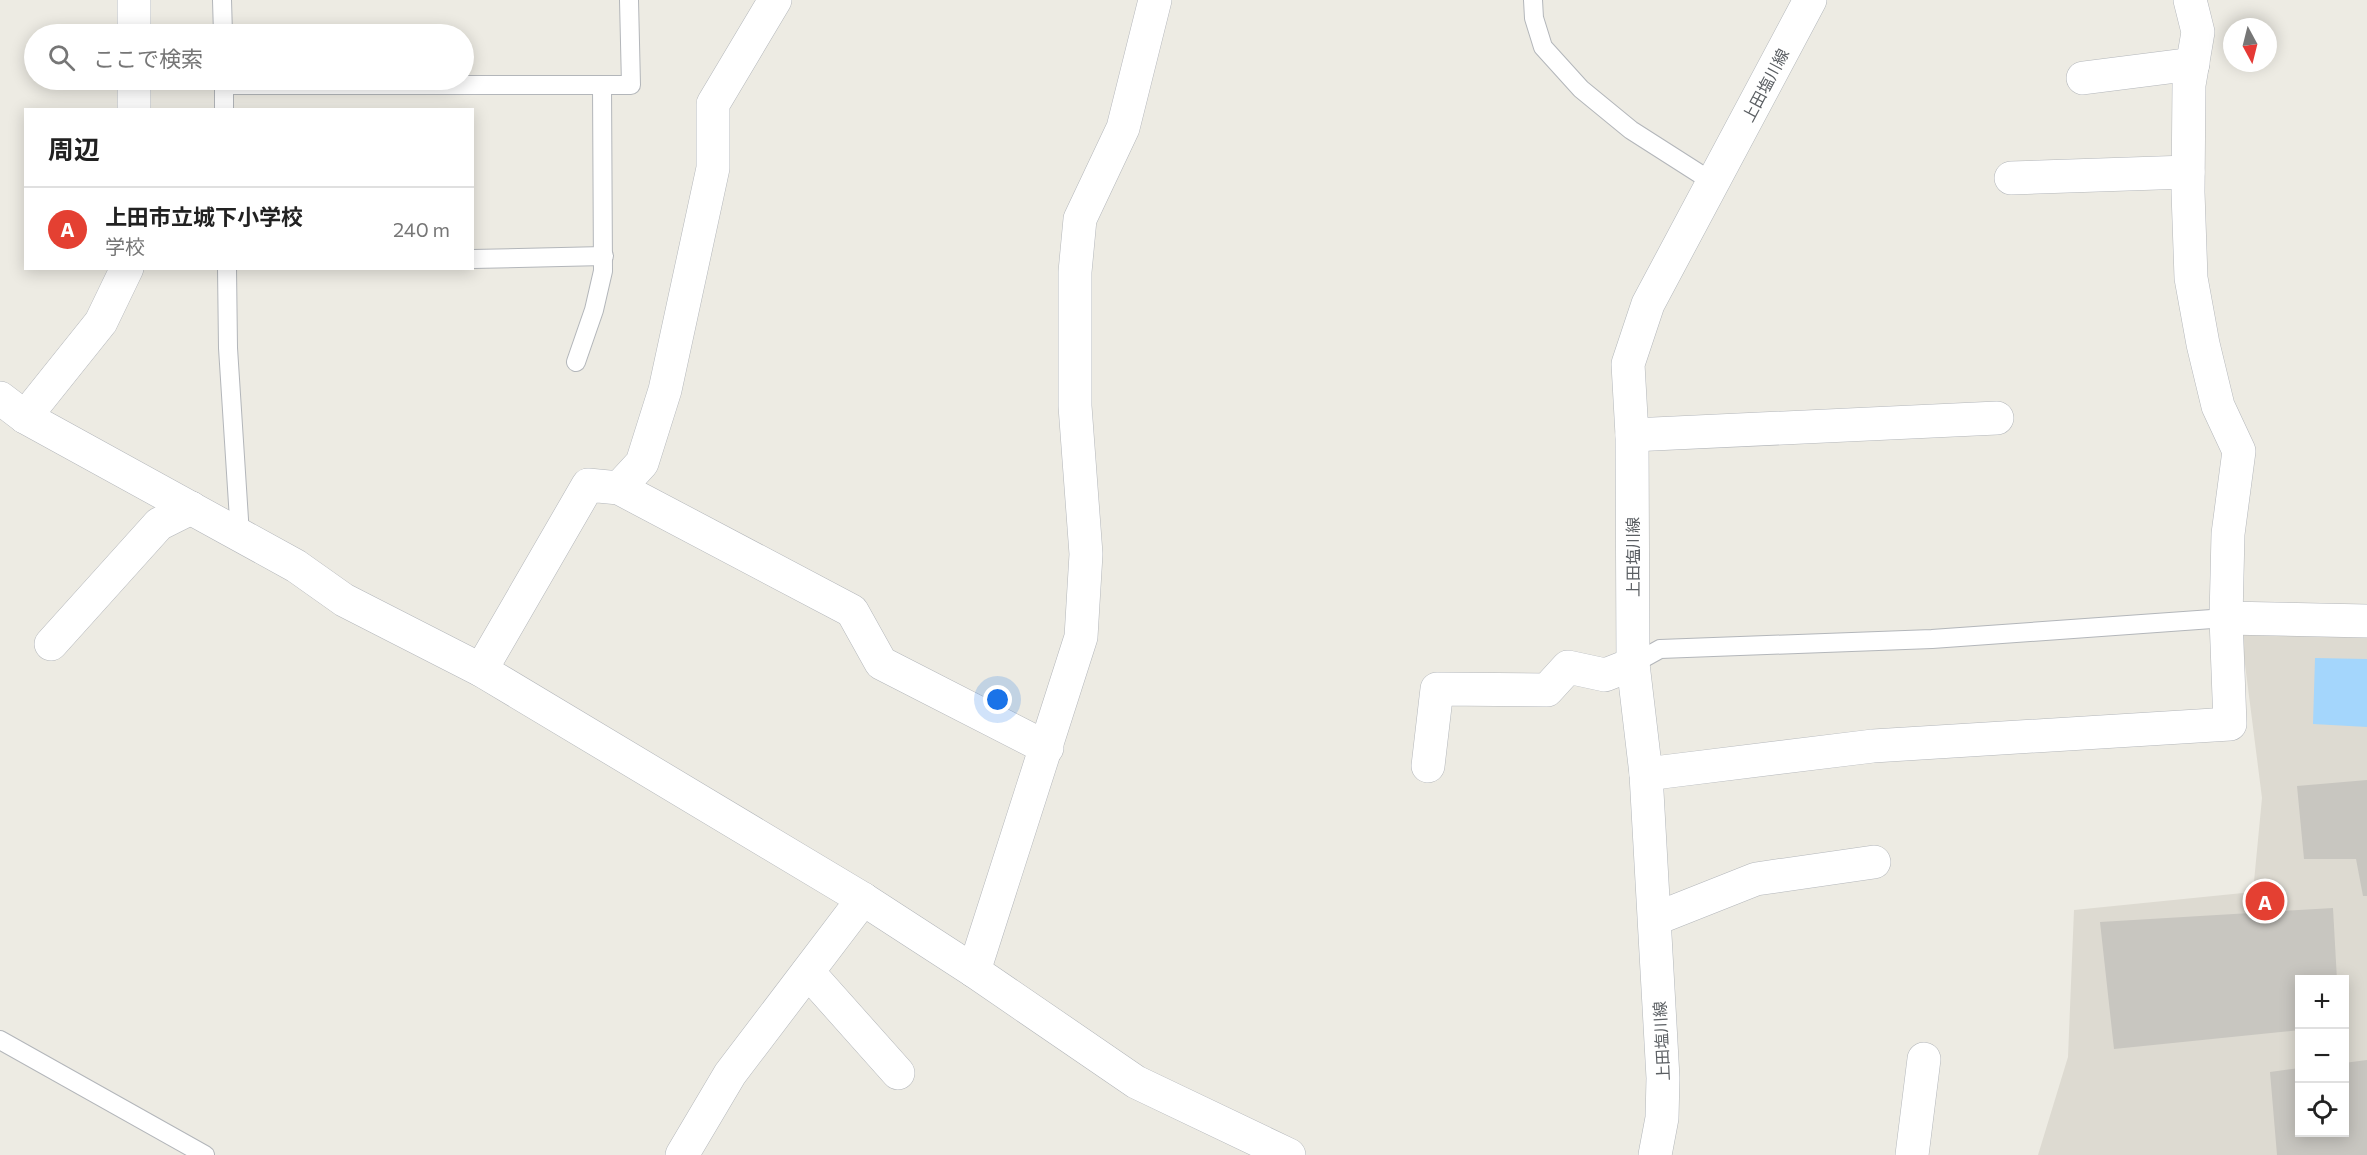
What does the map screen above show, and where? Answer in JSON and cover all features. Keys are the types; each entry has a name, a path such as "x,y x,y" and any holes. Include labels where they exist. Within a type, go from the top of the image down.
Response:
{"street":[{"path":"134,0 134,24"},
{"path":"619,488 642,463 665,390 713,168 713,104 775,0"},
{"path":"974,971 1081,637 1086,554 1075,406 1075,272 1080,219 1124,128 1155,0"},
{"name":"上田塩川線","path":"1655,1155 1662,1118 1663,1077 1646,774 1633,664 1632,435 1628,364 1648,304 1810,0"},
{"path":"1646,774 1873,746 2230,724 2226,618 2228,534 2239,451 2218,406 2203,344 2191,278 2188,85 2198,32 2190,0"},
{"path":"2083,78 2193,64"},
{"path":"134,90 134,108"},
{"path":"2011,178 2188,172"},
{"path":"126,270 101,322 7,406 296,566 344,600 481,670 863,899 974,971 1136,1082 1285,1154"},
{"path":"1632,435 1997,418"},
{"path":"481,670 588,485 619,488 852,611 881,663 1047,748"},
{"path":"51,644 159,524 191,508"},
{"path":"2226,618 2367,621"},
{"path":"1428,766 1437,689 1547,690 1568,667 1605,675 1633,664"},
{"path":"1654,919 1756,879 1874,862"},
{"path":"682,1155 730,1074 863,899"},
{"path":"808,972 898,1073"},
{"path":"1912,1155 1924,1059"}],"lane":[{"path":"222,0 223,24"},
{"path":"474,84 631,85 629,0"},
{"path":"1533,0 1534,18 1543,47 1581,90 1631,130 1714,183"},
{"path":"576,362 594,310 603,271 602,85"},
{"path":"224,90 224,108"},
{"path":"474,260 604,256"},
{"path":"227,270 228,348 240,535"},
{"path":"1633,664 1660,649 1932,639 2226,618"},
{"path":"0,1040 205,1155"}],"shaded area":[{"path":"2241,633 2367,636 2367,1155 2038,1155 2068,1057 2074,910 2253,892 2262,798"}],"water":[{"path":"2315,658 2367,659 2367,727 2313,724"}],"building":[{"path":"2367,780 2367,896 2363,896 2356,859 2304,859 2297,786"},
{"path":"2333,908 2337,975 2295,975 2295,1031 2114,1049 2100,922"},
{"path":"2367,1060 2367,1155 2277,1155 2270,1072 2295,1069 2295,1137 2349,1137 2349,1062"}],"place":[{"name":"上田市立城下小学校","path":"2265,901"}]}
